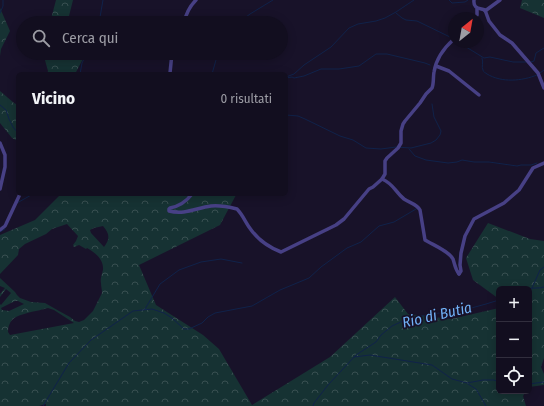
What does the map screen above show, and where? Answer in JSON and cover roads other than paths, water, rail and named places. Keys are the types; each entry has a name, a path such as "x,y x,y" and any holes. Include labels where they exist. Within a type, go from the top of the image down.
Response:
{"street":[{"path":"186,16 187,11 196,0"},
{"path":"474,0 473,3 477,9 485,10 500,0"},
{"path":"485,10 489,21 500,35 512,43 538,73 544,88"},
{"path":"191,196 187,201 170,208 169,211 186,212 213,206 237,209 260,241 274,250 281,252 336,225 344,219 369,188 373,187 382,179 387,158 398,148 400,143 403,124 432,88 434,70 448,45"},
{"path":"171,72 172,60"},
{"path":"436,66 450,71 479,95"},
{"path":"0,143 5,155 5,167 0,189"},
{"path":"382,179 391,184 404,198 418,207 420,210 425,240 450,255 453,259 456,270 460,274 461,253 465,236 474,219 504,203 519,190 533,168 544,163"},
{"path":"0,230 6,224 19,196"}],"waterway":[{"path":"0,13 3,6 3,0"},
{"path":"100,16 103,0"},
{"path":"247,16 273,0"},
{"path":"288,76 294,74 304,65 331,47 349,28 358,24 385,18 414,0"},
{"path":"449,0 452,3 465,2 468,0"},
{"path":"396,13 406,20 417,21 448,36"},
{"path":"468,48 484,58 490,57 513,62 526,62"},
{"path":"531,62 534,61 536,53 544,48"},
{"path":"288,78 304,76 321,69 339,69 359,66 376,54 387,54 430,65"},
{"path":"482,58 483,71 499,79 519,80 537,75"},
{"path":"80,72 84,60"},
{"path":"213,72 216,60"},
{"path":"540,73 544,70"},
{"path":"288,115 298,116 340,136 353,140 366,148 411,148 431,143 440,135 441,131 434,117 432,104"},
{"path":"0,105 6,110 9,119 16,131"},
{"path":"409,149 415,156 426,160 448,163 462,160 517,166 537,163"},
{"path":"17,203 29,196"},
{"path":"43,406 69,363 91,340 133,311 152,309 164,313 184,329 189,329 202,323 215,313 252,306 280,290 309,278 347,248 361,242 379,226 394,222 416,209"},
{"path":"0,232 5,229"},
{"path":"145,309 160,284 179,270 201,262 221,259 242,263"},
{"path":"532,288 540,270 544,267"},
{"name":"Rio di Butia","path":"532,288 544,287"},
{"name":"Rio di Butia","path":"313,406 328,385 356,355 376,342 381,335 392,326 411,318 461,311 496,301"},
{"path":"354,357 370,355 432,365 452,379 467,383 483,380 496,381"},
{"path":"532,384 544,382"},
{"path":"468,384 476,389 486,406"}]}
